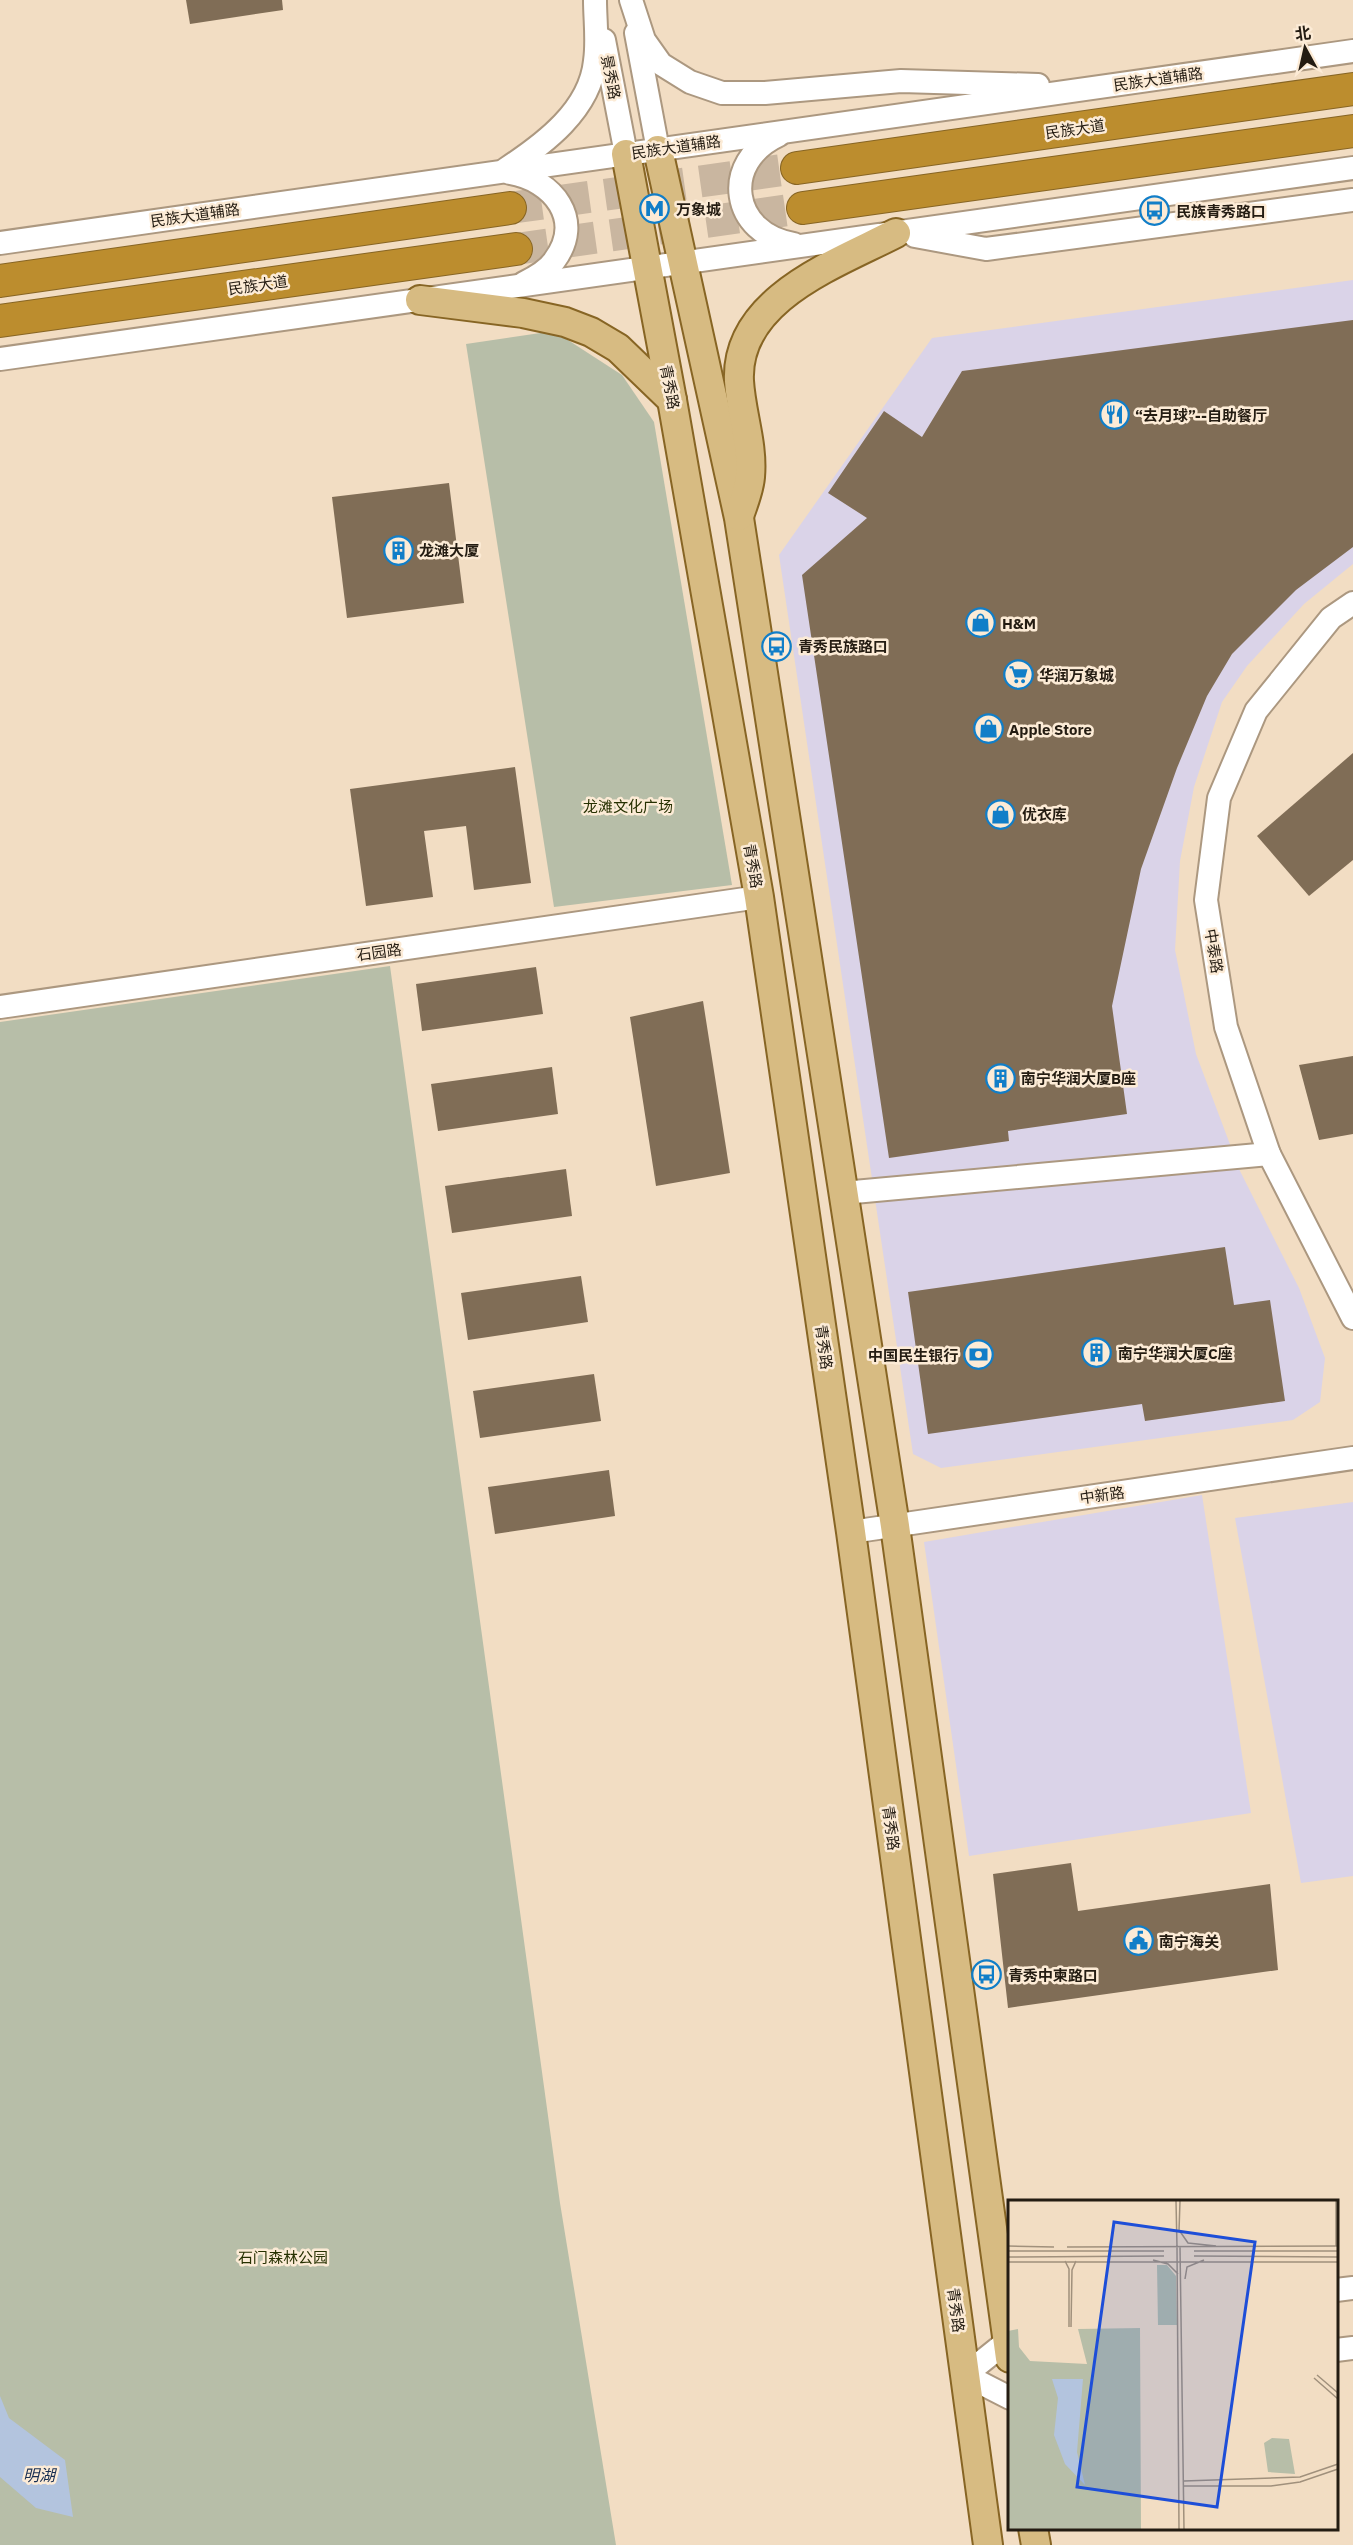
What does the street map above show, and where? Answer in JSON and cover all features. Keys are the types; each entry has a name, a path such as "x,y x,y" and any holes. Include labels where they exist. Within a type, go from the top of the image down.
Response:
{"highway":[{"name":"民族大道","path":"797,168 1353,89"},
{"path":"803,208 1353,130"},
{"path":"0,280 510,208"},
{"name":"民族大道","path":"0,321 516,249"}],"main road":[{"path":"658,150 739,518 895,1526 1008,2339"},
{"name":"青秀路","path":"626,154 672,400 759,897 851,1532 988,2545"},
{"path":"739,518 750,479 751,447 740,381 741,355 753,327 785,293 896,233"},
{"path":"420,300 523,313 565,322 591,332 618,348 672,400"},
{"path":"1033,2530 1036,2545"}],"street":[{"name":"景秀路","path":"595,0 626,154"},
{"path":"503,172 539,147 560,128 590,85 596,61 595,0"},
{"path":"630,0 644,40 661,64 690,82 723,93 765,93 902,81 1099,87"},
{"path":"630,0 658,150"},
{"name":"民族大道辅路","path":"0,243 1353,51"},
{"path":"786,132 761,145 752,154 744,166 741,190 748,216 758,230 771,238 803,246"},
{"path":"0,359 1353,168"},
{"path":"503,172 535,179 548,188 558,201 566,226 561,250 554,261 545,270 517,286"},
{"path":"896,233 986,249 1353,200"},
{"name":"中泰路","path":"1353,603 1331,618 1256,711 1219,798 1206,900 1226,1027 1269,1154 1353,1318"},
{"name":"石园路","path":"0,1007 759,897"},
{"path":"843,1193 1269,1154"},
{"name":"中新路","path":"851,1532 1353,1458"},
{"path":"1338,2290 1353,2288"},
{"path":"1008,2347 965,2375 1008,2397"},
{"path":"1338,2350 1353,2348"}],"shaded area":[{"path":"1353,280 1353,564 1304,604 1247,666 1222,702 1194,787 1180,861 1175,950 1196,1054 1240,1171 1299,1288 1325,1358 1320,1402 1293,1420 941,1468 913,1454 779,555 932,338"},
{"path":"1202,1495 1251,1813 969,1856 924,1542"},
{"path":"1353,1502 1353,1876 1301,1883 1235,1518"}],"green space":[{"name":"龙滩文化广场","path":"554,331 622,375 654,422 732,885 554,907 466,344"},
{"name":"石门森林公园","path":"390,966 560,2203 616,2545 0,2545 0,1022"}],"water":[{"name":"明湖","path":"0,2396 9,2418 65,2460 73,2517 36,2508 0,2477"}],"building":[{"path":"186,0 282,0 283,10 190,24"},
{"name":"华润万象城","path":"1353,320 1353,547 1296,590 1232,654 1207,696 1177,768 1141,869 1112,1006 1127,1114 1008,1131 1009,1141 889,1158 802,575 867,518 828,493 884,411 922,437 962,371"},
{"name":"龙滩大厦","path":"449,483 464,603 347,618 332,497"},
{"path":"1353,753 1353,860 1309,896 1257,836"},
{"path":"515,767 531,883 474,890 466,826 424,831 433,897 366,906 350,789"},
{"path":"536,967 543,1014 422,1031 416,984"},
{"path":"703,1001 730,1173 656,1186 630,1017"},
{"path":"1353,1056 1353,1134 1319,1140 1299,1065"},
{"path":"552,1067 558,1114 438,1131 431,1084"},
{"path":"566,1169 572,1216 452,1233 445,1186"},
{"name":"南宁华润大厦C座","path":"1225,1247 1234,1305 1270,1300 1285,1401 1145,1421 1142,1404 928,1434 908,1292"},
{"path":"581,1276 588,1322 468,1340 461,1293"},
{"path":"594,1374 601,1421 480,1438 473,1391"},
{"path":"609,1470 615,1516 495,1534 488,1487"},
{"name":"南宁海关","path":"1071,1863 1078,1911 1270,1884 1278,1970 1008,2008 993,1874"}],"tunnel":[{"path":"510,208 797,168"},
{"path":"516,249 803,208"}],"place":[{"name":"万象城","path":"655,209"},
{"name":"民族青秀路口","path":"1155,211"},
{"name":"“去月球”--自助餐厅","path":"1114,415"},
{"name":"龙滩大厦","path":"398,550"},
{"name":"H&M","path":"981,623"},
{"name":"青秀民族路口","path":"777,646"},
{"name":"华润万象城","path":"1018,675"},
{"name":"Apple Store","path":"988,729"},
{"name":"优衣库","path":"1001,814"},
{"name":"南宁华润大厦B座","path":"1000,1078"},
{"name":"南宁华润大厦C座","path":"1097,1353"},
{"name":"中国民生银行","path":"979,1355"},
{"name":"南宁海关","path":"1138,1941"},
{"name":"青秀中柬路口","path":"987,1975"}]}
